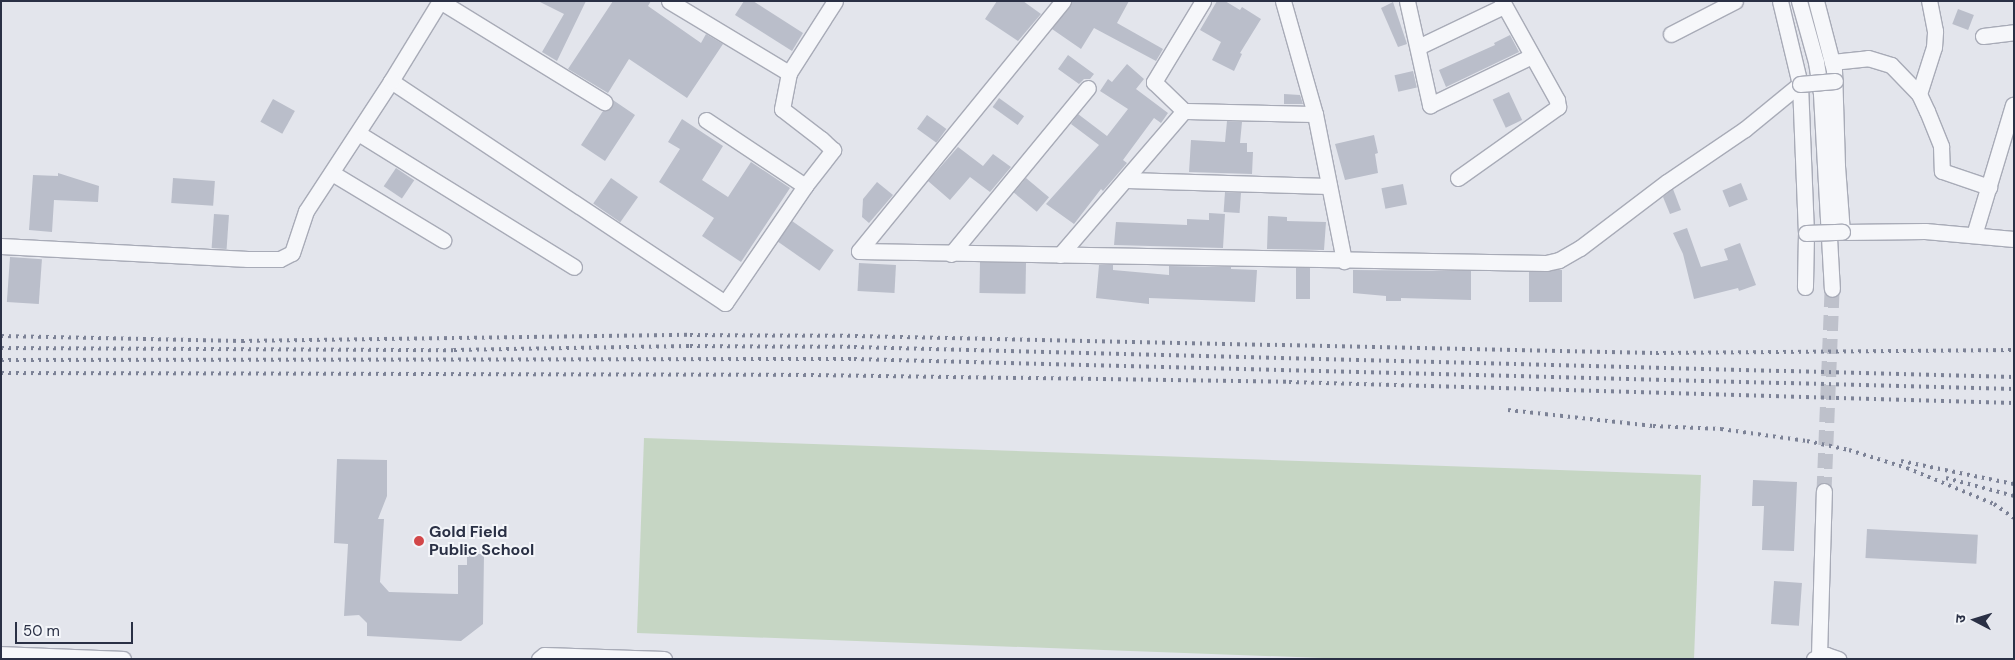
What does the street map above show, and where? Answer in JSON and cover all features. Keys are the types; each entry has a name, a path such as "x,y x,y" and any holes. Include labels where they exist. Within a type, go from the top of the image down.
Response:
{"street":[{"path":"1,246 280,259 292,253 306,211 358,133 440,1 604,102"},
{"path":"670,1 789,73"},
{"path":"391,81 725,303 805,186 833,150 821,138 782,109 789,73 835,1"},
{"path":"1063,1 859,251 1344,261 1546,263 1559,260 1580,248 1744,128 1800,84 1835,80"},
{"path":"1203,1 1154,82 1184,111 1315,114"},
{"path":"1284,1 1315,114 1344,261"},
{"path":"1407,1 1430,105 1532,56"},
{"path":"1671,34 1735,1"},
{"path":"1780,1 1800,84 1806,234 1805,287"},
{"path":"1799,1 1816,62 1821,94 1832,289"},
{"path":"1816,1 1835,80 1837,166 1842,232"},
{"path":"1919,94 1934,47 1935,32 1929,1"},
{"path":"1418,47 1503,4 1557,100 1558,107 1458,178"},
{"path":"1983,36 2014,32"},
{"path":"1832,62 1868,58 1892,65 1919,94 1941,146 1942,171 1988,187"},
{"path":"951,254 1088,88"},
{"path":"1974,235 2013,105"},
{"path":"1060,255 1184,111"},
{"path":"706,120 805,186"},
{"path":"358,133 574,267"},
{"path":"332,173 443,240"},
{"path":"1126,180 1329,186"},
{"path":"1806,234 1925,231 2014,239"},
{"path":"1824,491 1817,658 1826,655 1838,659"},
{"path":"1,654 122,659"},
{"path":"539,659 544,655 664,659"}],"green space":[{"path":"644,438 1701,475 1694,659 1350,659 637,633"}],"building":[{"path":"538,1 586,1 557,61 542,52 564,14"},
{"path":"613,1 651,1 648,6 701,43 706,34 723,44 687,98 629,59 608,93 568,69"},
{"path":"744,1 753,1 803,33 792,51 735,15"},
{"path":"997,1 1023,1 1041,14 1018,41 985,19"},
{"path":"1072,1 1129,1 1117,23 1163,49 1156,61 1094,28 1081,49 1052,29"},
{"path":"1217,1 1225,1 1240,10 1242,7 1261,19 1240,53 1242,54 1234,71 1212,60 1221,42 1200,30"},
{"path":"1393,2 1407,44 1398,47 1381,8"},
{"path":"1958,9 1974,15 1968,30 1952,24"},
{"path":"1510,35 1519,52 1446,87 1439,70 1495,45 1494,43"},
{"path":"1068,55 1094,74 1090,79 1084,79 1079,84 1058,69"},
{"path":"1127,64 1144,79 1136,89 1168,113 1161,123 1154,118 1123,160 1127,163 1103,191 1101,189 1074,224 1046,204 1099,145 1071,124 1078,114 1107,136 1128,109 1100,91 1108,79 1112,82"},
{"path":"1413,71 1417,88 1398,92 1394,75"},
{"path":"1509,92 1522,120 1506,128 1493,100"},
{"path":"1284,94 1300,95 1303,104 1284,104"},
{"path":"999,98 1024,116 1018,125 993,107"},
{"path":"273,99 295,111 282,134 260,122"},
{"path":"613,100 635,115 605,161 581,145 603,111 612,107"},
{"path":"927,115 946,129 936,143 917,129"},
{"path":"682,119 723,146 702,180 728,197 751,162 790,188 741,262 702,236 714,218 659,182 680,149 668,142"},
{"path":"1227,121 1242,122 1240,143 1247,143 1247,152 1253,152 1252,174 1189,172 1191,140 1225,142"},
{"path":"1374,135 1378,153 1375,154 1378,173 1345,180 1335,144"},
{"path":"958,147 983,166 993,154 1011,167 990,192 970,177 950,200 928,181"},
{"path":"396,168 414,180 402,199 384,186"},
{"path":"58,173 99,186 98,202 54,200 52,232 29,230 33,175 58,176"},
{"path":"173,178 215,181 213,206 171,203"},
{"path":"611,178 638,197 620,222 593,203"},
{"path":"1026,178 1049,197 1037,212 1014,193"},
{"path":"877,182 893,195 869,223 862,217 863,199"},
{"path":"1741,183 1748,200 1729,207 1722,190"},
{"path":"1403,184 1407,205 1385,209 1381,188"},
{"path":"1673,189 1681,210 1670,214 1663,197"},
{"path":"1225,192 1241,193 1240,213 1224,212"},
{"path":"1209,213 1225,214 1223,248 1114,245 1116,222 1187,225 1187,219 1209,220"},
{"path":"214,214 229,215 227,249 212,248"},
{"path":"1268,216 1287,217 1287,221 1326,222 1324,250 1267,249"},
{"path":"792,221 834,250 819,271 778,241"},
{"path":"1687,228 1701,267 1728,260 1724,249 1740,243 1756,285 1739,291 1738,288 1694,299 1683,254 1673,233"},
{"path":"10,257 42,259 39,304 7,302"},
{"path":"980,262 1026,263 1025,294 979,293"},
{"path":"859,263 896,265 894,293 858,291"},
{"path":"1099,265 1113,265 1113,270 1169,275 1169,266 1231,267 1231,269 1257,270 1255,302 1149,298 1149,304 1096,298"},
{"path":"1296,268 1310,268 1310,299 1296,299"},
{"path":"1353,270 1471,271 1471,300 1401,298 1401,301 1386,301 1386,296 1353,293"},
{"path":"1529,270 1562,270 1562,302 1529,302"},
{"path":"337,459 387,460 387,496 378,519 384,519 380,582 389,592 458,594 458,565 467,565 467,554 484,554 483,624 461,641 367,636 367,623 359,615 344,616 348,544 334,543"},
{"path":"1753,480 1797,482 1794,551 1762,550 1764,506 1752,506"},
{"path":"1867,529 1978,535 1976,564 1865,558"},
{"path":"1774,581 1802,583 1799,626 1771,624"}],"tunnel":[{"path":"1824,491 1832,289"}],"railway":[{"path":"1,336 242,341 690,335 855,336 1656,353 2014,350"},
{"path":"1,348 454,350 690,346 854,347 2014,377"},
{"path":"1,360 854,359 2014,389"},
{"path":"1,373 811,375 1289,382 2014,403"},
{"path":"1508,410 1653,426 1721,429 1807,441 1849,450 1907,468 1994,504 2014,518"},
{"path":"1901,461 2014,484"},
{"path":"1946,478 2014,496"}],"place":[{"name":"Gold Field Public School","path":"419,541"}]}
